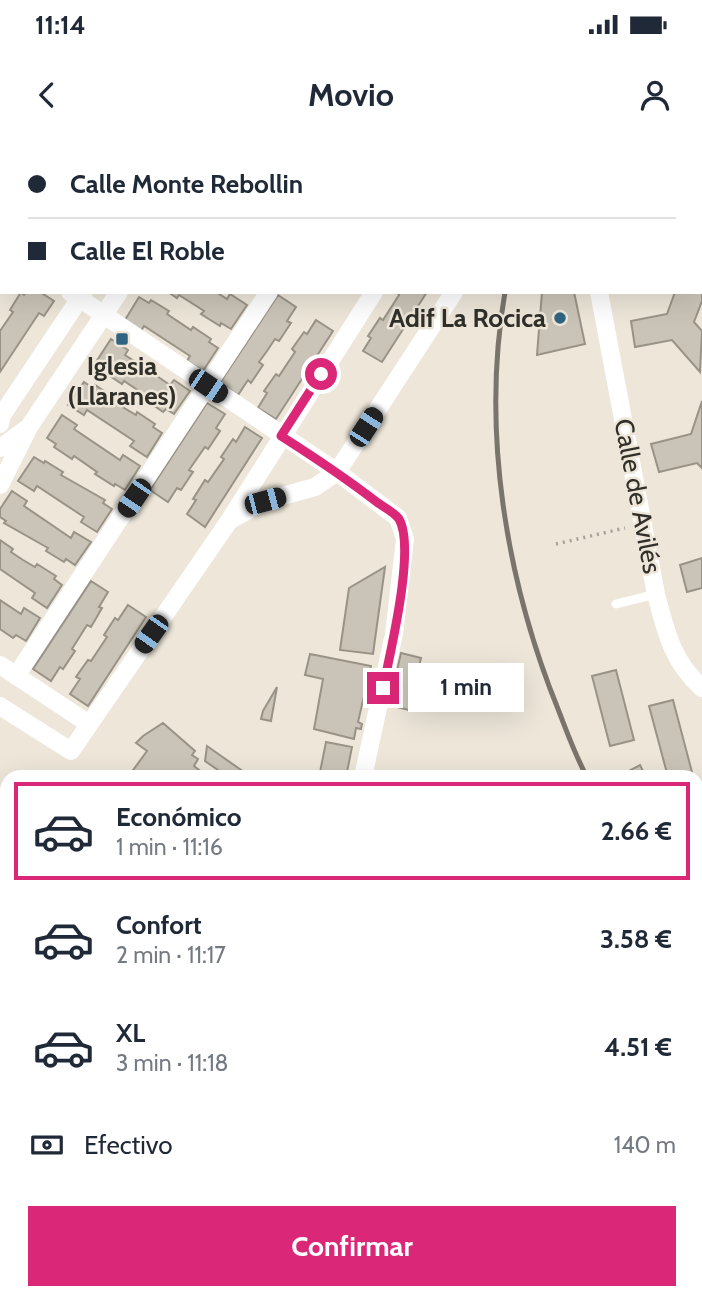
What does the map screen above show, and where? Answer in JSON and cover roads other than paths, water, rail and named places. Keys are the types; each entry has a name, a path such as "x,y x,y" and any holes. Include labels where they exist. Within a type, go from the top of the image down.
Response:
{"street":[{"path":"1,419 78,294 104,316 337,472 398,518 405,539 394,634 365,770"},
{"path":"0,485 29,427 118,294"},
{"path":"16,676 268,294"},
{"path":"0,706 71,751 229,521 373,294"},
{"path":"229,521 265,501 315,487 337,472 452,294"},
{"name":"Calle de Avilés","path":"599,294 664,627 677,660 702,688"},
{"path":"0,447 29,427"},
{"path":"0,665 89,724"}],"lane":[{"path":"616,604 656,594"}],"railway":[{"path":"505,294 498,345 496,398 503,504 524,609 540,660 584,770"}],"place":[{"name":"Adif La Rocica","path":"560,318"},
{"name":"Iglesia (Llaranes)","path":"122,339"}]}
